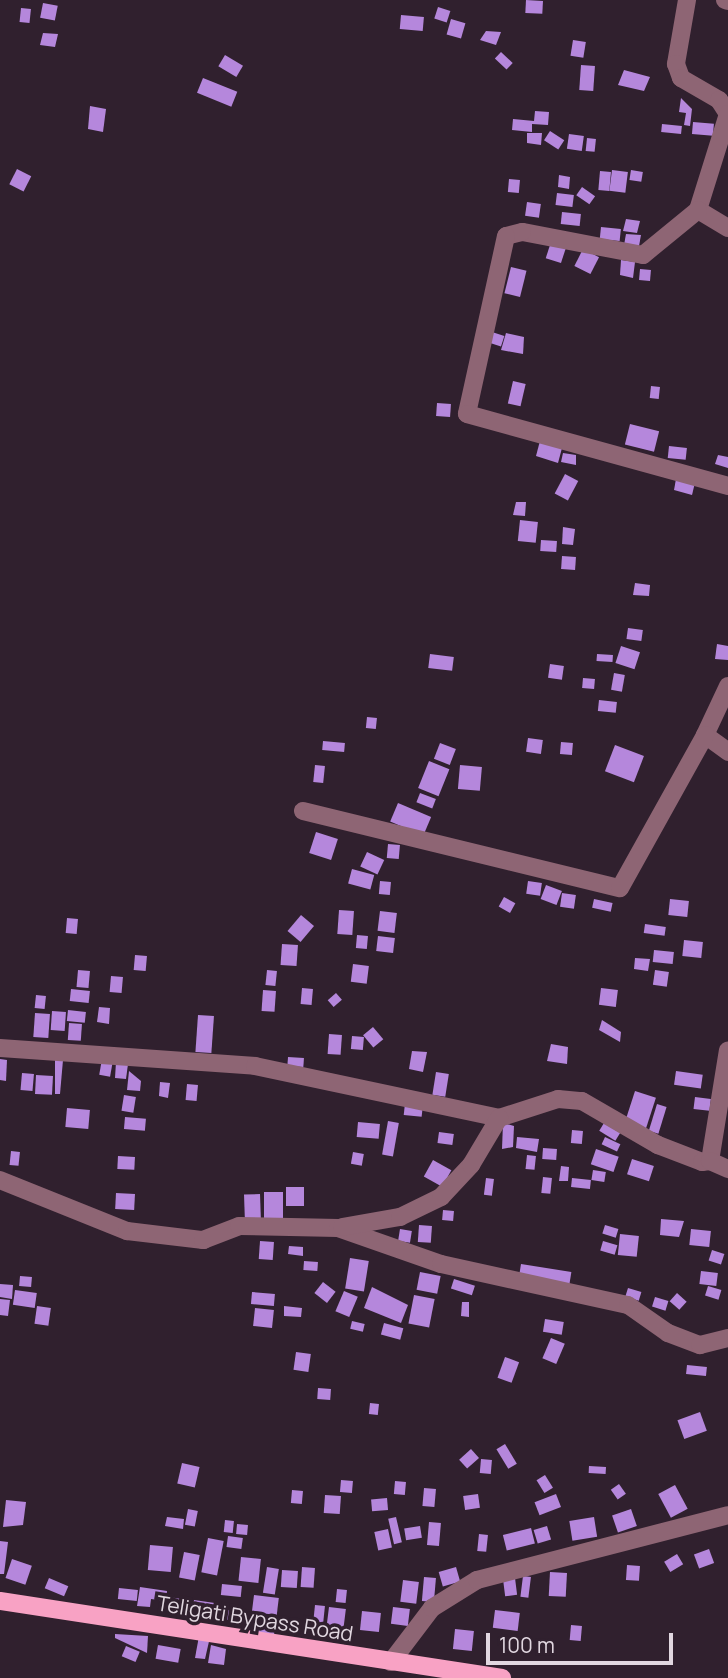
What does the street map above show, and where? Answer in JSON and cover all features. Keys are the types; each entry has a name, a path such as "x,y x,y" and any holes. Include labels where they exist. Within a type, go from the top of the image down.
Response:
{"main road":[{"name":"Teligati Bypass Road","path":"0,1601 502,1678"}],"street":[{"path":"687,0 678,71 681,78 719,100 728,114 698,210 643,255 522,232 506,236 467,414 728,486"},
{"path":"698,210 728,228"},
{"path":"303,811 620,888 705,735 728,686"},
{"path":"705,735 728,752"},
{"path":"0,1048 255,1066 499,1118 558,1098 582,1101 658,1145 728,1169"},
{"path":"709,1161 728,1051"},
{"path":"0,1180 127,1231 203,1240 239,1226 338,1228 400,1217 441,1196 471,1165 499,1118"},
{"path":"338,1228 441,1264 628,1305 668,1333 700,1345 728,1338"},
{"path":"391,1662 432,1608 477,1580 728,1515"}],"building":[{"path":"526,0 543,1 542,14 525,13"},
{"path":"43,3 58,6 55,21 40,18"},
{"path":"438,7 450,11 447,22 434,18"},
{"path":"21,8 31,9 29,23 20,22"},
{"path":"401,15 424,17 423,31 400,29"},
{"path":"451,19 465,23 461,39 447,34"},
{"path":"486,31 501,32 496,45 480,40"},
{"path":"43,33 58,34 55,47 40,45"},
{"path":"573,40 586,42 583,58 570,56"},
{"path":"501,52 513,63 507,69 495,59"},
{"path":"225,55 243,66 236,77 218,66"},
{"path":"581,65 595,66 593,91 579,90"},
{"path":"624,70 650,77 644,91 618,85"},
{"path":"203,78 237,92 231,107 197,93"},
{"path":"681,98 692,109 690,126 684,125 686,113 679,112"},
{"path":"90,106 106,109 103,132 88,129"},
{"path":"535,111 549,112 548,125 532,124 532,132 512,130 513,119 534,121"},
{"path":"693,122 714,124 713,136 692,134"},
{"path":"662,124 682,126 681,134 661,132"},
{"path":"550,131 564,140 558,149 544,140"},
{"path":"527,133 542,133 541,145 527,143"},
{"path":"569,134 584,136 582,151 567,149"},
{"path":"587,138 596,139 595,152 586,151"},
{"path":"17,169 31,176 24,191 9,184"},
{"path":"612,170 628,172 625,193 609,191"},
{"path":"631,170 643,172 641,182 629,180"},
{"path":"600,171 611,172 609,191 598,190"},
{"path":"559,175 570,177 569,189 558,187"},
{"path":"509,179 520,180 519,193 508,192"},
{"path":"582,187 595,196 589,204 576,195"},
{"path":"557,193 574,195 572,207 556,205"},
{"path":"527,202 541,204 539,218 525,216"},
{"path":"562,212 581,214 580,226 561,224"},
{"path":"626,219 640,221 637,233 623,231"},
{"path":"601,227 621,229 620,241 600,239"},
{"path":"626,234 641,235 639,246 624,245"},
{"path":"551,242 566,247 561,263 546,258"},
{"path":"583,249 599,257 590,274 574,266"},
{"path":"621,260 635,262 633,278 620,275"},
{"path":"511,267 527,271 520,297 504,293"},
{"path":"640,269 651,270 650,281 639,280"},
{"path":"492,332 504,336 501,346 489,342"},
{"path":"506,333 524,337 523,354 501,350"},
{"path":"513,381 526,384 520,406 508,403"},
{"path":"651,386 660,387 659,399 650,398"},
{"path":"437,403 451,404 450,417 436,416"},
{"path":"630,424 659,431 654,452 625,444"},
{"path":"541,437 562,448 558,463 536,456"},
{"path":"669,446 687,448 686,460 668,458"},
{"path":"563,453 576,455 576,465 561,462"},
{"path":"718,455 728,457 728,468 715,464"},
{"path":"678,468 698,470 692,495 674,490"},
{"path":"565,474 578,481 568,500 555,493"},
{"path":"516,502 526,502 525,516 513,515"},
{"path":"520,520 538,522 536,543 518,541"},
{"path":"563,527 575,529 573,545 562,544"},
{"path":"541,540 557,541 556,552 540,551"},
{"path":"562,556 576,557 575,570 561,569"},
{"path":"635,583 650,585 649,596 633,595"},
{"path":"628,628 643,630 641,641 626,639"},
{"path":"717,644 728,646 728,660 715,659"},
{"path":"621,646 640,652 634,669 615,663"},
{"path":"430,654 454,657 452,671 428,668"},
{"path":"597,654 613,655 612,662 597,661"},
{"path":"550,664 564,666 562,680 548,678"},
{"path":"614,673 625,675 622,692 611,690"},
{"path":"583,678 595,679 594,689 582,688"},
{"path":"599,700 617,702 616,713 598,711"},
{"path":"367,717 377,718 376,729 366,728"},
{"path":"528,738 543,740 541,754 526,752"},
{"path":"323,741 345,743 344,752 322,750"},
{"path":"561,742 573,743 572,755 560,754"},
{"path":"440,743 456,749 450,765 434,759"},
{"path":"615,745 644,756 634,782 605,771"},
{"path":"429,761 449,769 439,796 418,788"},
{"path":"315,765 325,766 323,783 313,782"},
{"path":"460,765 482,767 480,791 458,789"},
{"path":"420,793 436,799 432,808 416,802"},
{"path":"398,803 431,817 423,835 390,821"},
{"path":"316,832 338,839 331,860 309,853"},
{"path":"388,844 400,845 399,859 387,858"},
{"path":"367,852 384,860 377,875 360,867"},
{"path":"352,869 374,875 370,889 348,883"},
{"path":"380,881 391,882 390,895 379,894"},
{"path":"528,881 542,883 540,896 526,894"},
{"path":"546,885 562,891 556,905 541,899"},
{"path":"562,893 576,895 574,909 560,907"},
{"path":"504,897 515,903 510,913 499,907"},
{"path":"594,899 613,903 611,912 592,908"},
{"path":"670,899 689,901 687,917 668,915"},
{"path":"339,910 354,911 352,935 337,934"},
{"path":"380,911 397,913 394,933 378,931"},
{"path":"301,915 314,926 301,942 288,931"},
{"path":"67,918 78,919 77,934 66,933"},
{"path":"645,924 666,927 665,936 644,933"},
{"path":"357,935 368,936 367,949 356,948"},
{"path":"378,936 395,938 393,953 376,951"},
{"path":"684,940 703,942 701,958 682,956"},
{"path":"282,944 298,945 296,966 281,965"},
{"path":"654,950 674,952 673,964 653,962"},
{"path":"135,955 147,956 146,971 134,970"},
{"path":"635,958 650,959 648,971 634,969"},
{"path":"353,964 369,966 367,984 351,982"},
{"path":"78,970 90,971 88,988 77,987"},
{"path":"267,970 277,971 275,986 265,985"},
{"path":"655,970 669,972 667,987 653,985"},
{"path":"111,976 123,977 122,993 110,992"},
{"path":"302,988 313,989 312,1005 301,1004"},
{"path":"601,988 618,990 616,1007 599,1005"},
{"path":"71,989 90,991 89,1003 70,1001"},
{"path":"263,990 276,991 275,1012 262,1011"},
{"path":"336,993 342,1000 334,1007 328,1000"},
{"path":"36,995 46,996 45,1009 35,1008"},
{"path":"99,1007 110,1008 109,1024 97,1022"},
{"path":"68,1010 86,1012 85,1023 67,1021"},
{"path":"52,1011 66,1012 65,1031 51,1030"},
{"path":"35,1013 50,1014 48,1038 33,1037"},
{"path":"198,1015 214,1016 211,1053 195,1052"},
{"path":"602,1020 621,1032 620,1042 599,1030"},
{"path":"69,1023 82,1024 81,1041 68,1040"},
{"path":"373,1027 383,1039 373,1048 363,1035"},
{"path":"329,1034 342,1035 341,1055 328,1054"},
{"path":"352,1036 364,1037 363,1050 351,1049"},
{"path":"551,1044 568,1047 567,1064 547,1061"},
{"path":"412,1051 427,1052 423,1072 409,1069"},
{"path":"288,1057 304,1058 303,1067 287,1066"},
{"path":"0,1059 7,1060 6,1081 0,1080"},
{"path":"55,1059 63,1060 60,1094 55,1094"},
{"path":"102,1059 113,1061 110,1077 99,1075"},
{"path":"116,1062 128,1064 126,1079 115,1078"},
{"path":"129,1071 141,1081 140,1091 127,1090"},
{"path":"676,1071 703,1075 701,1089 674,1085"},
{"path":"436,1072 449,1074 445,1097 432,1095"},
{"path":"22,1073 34,1074 32,1091 21,1090"},
{"path":"36,1075 53,1076 52,1095 35,1094"},
{"path":"160,1082 170,1083 168,1098 159,1096"},
{"path":"187,1084 198,1085 197,1101 186,1100"},
{"path":"635,1091 656,1098 646,1129 625,1122"},
{"path":"124,1095 136,1097 133,1113 121,1111"},
{"path":"695,1097 711,1099 709,1111 694,1109"},
{"path":"405,1103 423,1105 422,1117 404,1115"},
{"path":"657,1104 667,1107 658,1134 649,1131"},
{"path":"67,1108 90,1110 88,1129 65,1127"},
{"path":"125,1117 146,1119 145,1131 124,1129"},
{"path":"388,1121 399,1123 393,1156 382,1154"},
{"path":"358,1122 380,1124 379,1139 357,1137"},
{"path":"503,1123 514,1126 513,1147 502,1149"},
{"path":"604,1123 620,1133 615,1141 599,1131"},
{"path":"572,1130 583,1131 582,1144 571,1143"},
{"path":"439,1132 454,1134 452,1145 437,1143"},
{"path":"517,1137 539,1139 537,1152 516,1148"},
{"path":"605,1137 620,1144 617,1151 602,1144"},
{"path":"543,1148 557,1149 556,1160 542,1159"},
{"path":"596,1149 619,1157 613,1172 591,1164"},
{"path":"11,1151 20,1152 18,1166 10,1165"},
{"path":"353,1152 364,1154 362,1166 351,1164"},
{"path":"527,1155 536,1156 534,1170 526,1169"},
{"path":"118,1156 135,1157 134,1170 117,1169"},
{"path":"632,1159 654,1166 649,1181 627,1174"},
{"path":"433,1160 451,1170 442,1187 424,1177"},
{"path":"561,1166 569,1167 568,1181 559,1181"},
{"path":"593,1170 606,1172 604,1182 591,1180"},
{"path":"543,1177 552,1178 550,1194 541,1193"},
{"path":"486,1178 494,1179 492,1196 484,1195"},
{"path":"572,1178 591,1180 590,1189 571,1187"},
{"path":"286,1187 304,1187 304,1206 286,1206"},
{"path":"264,1192 283,1192 283,1221 264,1221"},
{"path":"116,1193 135,1194 134,1210 115,1209"},
{"path":"260,1194 261,1222 245,1223 244,1195"},
{"path":"443,1210 454,1211 453,1221 442,1220"},
{"path":"661,1219 684,1221 679,1237 660,1235"},
{"path":"419,1225 432,1226 431,1243 418,1242"},
{"path":"605,1225 618,1229 616,1238 602,1234"},
{"path":"400,1229 412,1231 410,1243 398,1241"},
{"path":"691,1229 711,1231 709,1247 689,1245"},
{"path":"620,1234 639,1236 637,1257 618,1255"},
{"path":"260,1241 274,1242 273,1260 259,1259"},
{"path":"603,1241 617,1245 615,1255 600,1251"},
{"path":"289,1246 303,1247 303,1256 288,1254"},
{"path":"712,1250 724,1254 721,1264 709,1260"},
{"path":"350,1258 369,1261 364,1292 345,1289"},
{"path":"304,1261 318,1262 317,1271 303,1270"},
{"path":"521,1264 571,1272 569,1285 519,1277"},
{"path":"701,1271 718,1273 716,1286 699,1284"},
{"path":"420,1272 441,1276 437,1294 417,1290"},
{"path":"20,1276 32,1277 31,1287 19,1286"},
{"path":"454,1279 475,1286 472,1295 451,1289"},
{"path":"323,1282 336,1292 327,1303 314,1293"},
{"path":"0,1284 13,1285 12,1299 0,1297"},
{"path":"708,1286 721,1290 718,1300 705,1296"},
{"path":"372,1287 408,1305 401,1323 364,1308"},
{"path":"628,1288 641,1292 639,1301 625,1297"},
{"path":"15,1290 37,1293 35,1308 13,1305"},
{"path":"344,1291 358,1297 349,1317 335,1311"},
{"path":"252,1292 275,1294 274,1306 251,1304"},
{"path":"677,1293 687,1302 679,1310 670,1301"},
{"path":"414,1295 435,1299 429,1327 408,1323"},
{"path":"655,1297 668,1301 665,1311 652,1307"},
{"path":"0,1299 10,1300 8,1316 0,1315"},
{"path":"462,1302 469,1302 469,1317 461,1316"},
{"path":"37,1306 51,1308 48,1326 34,1324"},
{"path":"284,1306 302,1308 301,1317 284,1316"},
{"path":"255,1308 274,1310 272,1328 253,1326"},
{"path":"545,1319 564,1322 562,1335 543,1332"},
{"path":"352,1321 365,1324 363,1332 350,1329"},
{"path":"384,1323 403,1328 400,1340 381,1335"},
{"path":"551,1338 565,1344 556,1364 542,1358"},
{"path":"296,1352 311,1354 308,1372 293,1370"},
{"path":"505,1357 519,1362 512,1383 497,1378"},
{"path":"687,1365 707,1367 706,1376 686,1374"},
{"path":"318,1388 331,1389 330,1400 317,1399"},
{"path":"370,1403 379,1404 378,1415 369,1414"},
{"path":"700,1412 707,1431 684,1439 677,1420"},
{"path":"505,1444 517,1464 508,1469 496,1449"},
{"path":"471,1449 479,1458 467,1469 459,1460"},
{"path":"481,1459 492,1460 491,1474 480,1473"},
{"path":"182,1463 200,1467 195,1488 177,1483"},
{"path":"589,1466 606,1467 606,1474 589,1473"},
{"path":"545,1475 553,1488 544,1493 537,1480"},
{"path":"341,1480 353,1481 352,1493 340,1492"},
{"path":"395,1481 406,1482 405,1495 394,1494"},
{"path":"619,1484 626,1494 618,1500 611,1490"},
{"path":"675,1485 688,1509 671,1518 658,1494"},
{"path":"424,1488 436,1489 434,1507 422,1506"},
{"path":"292,1490 303,1491 302,1504 291,1503"},
{"path":"478,1494 480,1508 465,1510 463,1496"},
{"path":"556,1494 561,1507 540,1515 535,1502"},
{"path":"325,1495 341,1496 340,1514 324,1513"},
{"path":"387,1498 388,1510 372,1511 371,1499"},
{"path":"6,1500 26,1502 23,1525 3,1527"},
{"path":"188,1509 198,1511 195,1527 185,1525"},
{"path":"631,1509 637,1526 618,1533 612,1516"},
{"path":"167,1517 184,1519 183,1529 165,1526"},
{"path":"396,1517 402,1542 394,1544 388,1519"},
{"path":"594,1517 597,1537 572,1541 569,1521"},
{"path":"225,1520 234,1521 233,1533 224,1532"},
{"path":"429,1522 441,1523 439,1546 427,1545"},
{"path":"237,1524 248,1525 247,1535 236,1534"},
{"path":"420,1526 422,1538 406,1540 404,1529"},
{"path":"547,1526 551,1539 538,1543 534,1530"},
{"path":"531,1528 535,1544 507,1551 503,1535"},
{"path":"388,1529 392,1548 378,1550 374,1532"},
{"path":"479,1534 488,1535 486,1552 477,1551"},
{"path":"228,1536 243,1538 241,1549 226,1547"},
{"path":"208,1538 224,1541 217,1575 201,1572"},
{"path":"0,1541 8,1542 4,1574 0,1574"},
{"path":"150,1545 173,1547 171,1572 148,1570"},
{"path":"709,1549 714,1563 699,1569 694,1554"},
{"path":"184,1552 200,1555 195,1581 179,1578"},
{"path":"677,1554 683,1564 670,1572 664,1562"},
{"path":"241,1557 261,1559 258,1583 238,1581"},
{"path":"12,1559 32,1566 25,1585 5,1578"},
{"path":"627,1565 640,1566 639,1581 626,1580"},
{"path":"267,1567 279,1569 275,1595 263,1593"},
{"path":"302,1567 315,1568 314,1588 301,1587"},
{"path":"456,1567 460,1581 443,1586 439,1572"},
{"path":"282,1570 298,1571 297,1588 281,1587"},
{"path":"550,1572 567,1573 566,1597 549,1596"},
{"path":"523,1576 531,1577 528,1598 520,1597"},
{"path":"424,1577 436,1578 434,1602 422,1601"},
{"path":"49,1578 68,1586 64,1596 45,1588"},
{"path":"515,1578 517,1595 505,1596 503,1579"},
{"path":"403,1580 419,1582 416,1604 400,1602"},
{"path":"222,1584 242,1586 241,1597 221,1595"},
{"path":"140,1587 167,1591 166,1601 151,1599 150,1607 137,1606"},
{"path":"119,1588 138,1590 137,1601 118,1599"},
{"path":"337,1589 347,1590 346,1603 336,1602"},
{"path":"254,1595 279,1598 277,1615 252,1612"},
{"path":"168,1597 182,1599 180,1609 167,1607"},
{"path":"194,1600 215,1603 213,1618 192,1615"},
{"path":"315,1605 325,1606 323,1623 313,1622"},
{"path":"329,1607 346,1609 343,1636 326,1634"},
{"path":"393,1607 410,1609 408,1626 391,1624"},
{"path":"218,1609 239,1611 238,1621 217,1619"},
{"path":"495,1610 520,1613 518,1631 493,1628"},
{"path":"362,1611 381,1613 379,1632 360,1630"},
{"path":"255,1619 276,1622 274,1636 253,1633"},
{"path":"571,1625 582,1626 581,1641 570,1640"},
{"path":"455,1629 474,1631 472,1651 453,1649"},
{"path":"115,1634 148,1636 147,1653 115,1638"},
{"path":"199,1636 210,1637 205,1659 195,1658"},
{"path":"158,1645 181,1649 178,1663 156,1659"},
{"path":"211,1645 226,1649 224,1665 208,1663"},
{"path":"126,1646 140,1652 136,1662 122,1656"}]}
